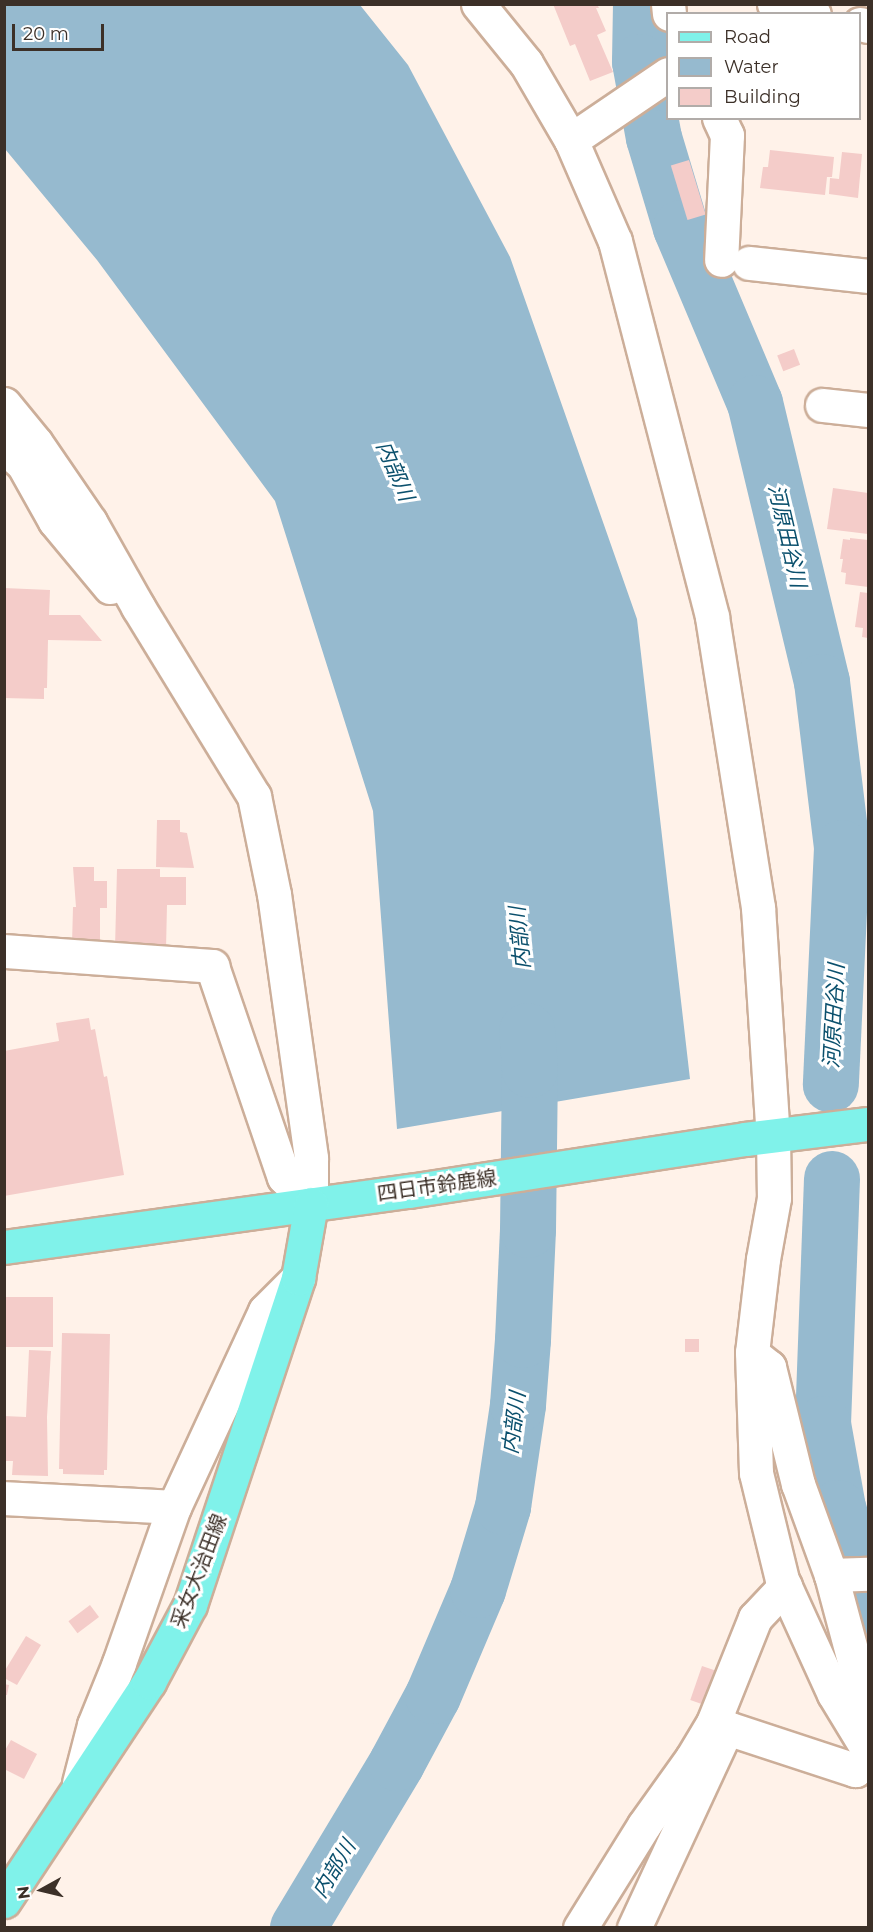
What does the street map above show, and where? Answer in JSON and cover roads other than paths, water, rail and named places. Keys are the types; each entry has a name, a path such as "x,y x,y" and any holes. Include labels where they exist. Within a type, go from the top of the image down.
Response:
{"main road":[{"name":"四日市鈴鹿線","path":"4,1247 868,1124"},
{"name":"采女大治田線","path":"4,1901 76,1796 149,1682 190,1605 298,1278 311,1204"}],"street":[{"path":"478,4 526,63 571,140 615,241 711,617 759,907 759,1138 774,1198 763,1259 752,1352 756,1473 785,1586 834,1694 868,1750"},
{"path":"774,4 806,12"},
{"path":"571,140 661,79"},
{"path":"720,120 727,135 735,261 868,276"},
{"path":"4,404 36,443 90,522 138,607 254,796 274,894 311,1158 311,1204"},
{"path":"822,405 868,410"},
{"path":"4,447 23,464 55,521 106,585 138,607"},
{"path":"4,951 212,966 284,1177 311,1204"},
{"path":"76,1796 94,1725 119,1663 174,1507 265,1311 298,1278"},
{"path":"752,1352 769,1367 798,1484 847,1574 868,1713"},
{"path":"4,1498 174,1507"},
{"path":"634,1928 720,1725 755,1618 785,1586"},
{"path":"720,1725 855,1770 868,1758"},
{"path":"580,1928 644,1825 692,1758 720,1725"}],"water":[{"path":"4,5 360,5 408,65 510,257 637,619 690,1079 397,1129 373,811 275,501 97,260 5,149"}],"waterway":[{"name":"河原田谷川","path":"641,4 640,62 654,138 681,228 755,403 822,682 842,848 831,1085"},
{"name":"内部川","path":"298,1928 397,1763 433,1696 478,1590 503,1507 518,1405 523,1340 528,1230 530,1070 527,1031"},
{"name":"河原田谷川","path":"832,1179 823,1424 838,1508 868,1609"}]}
